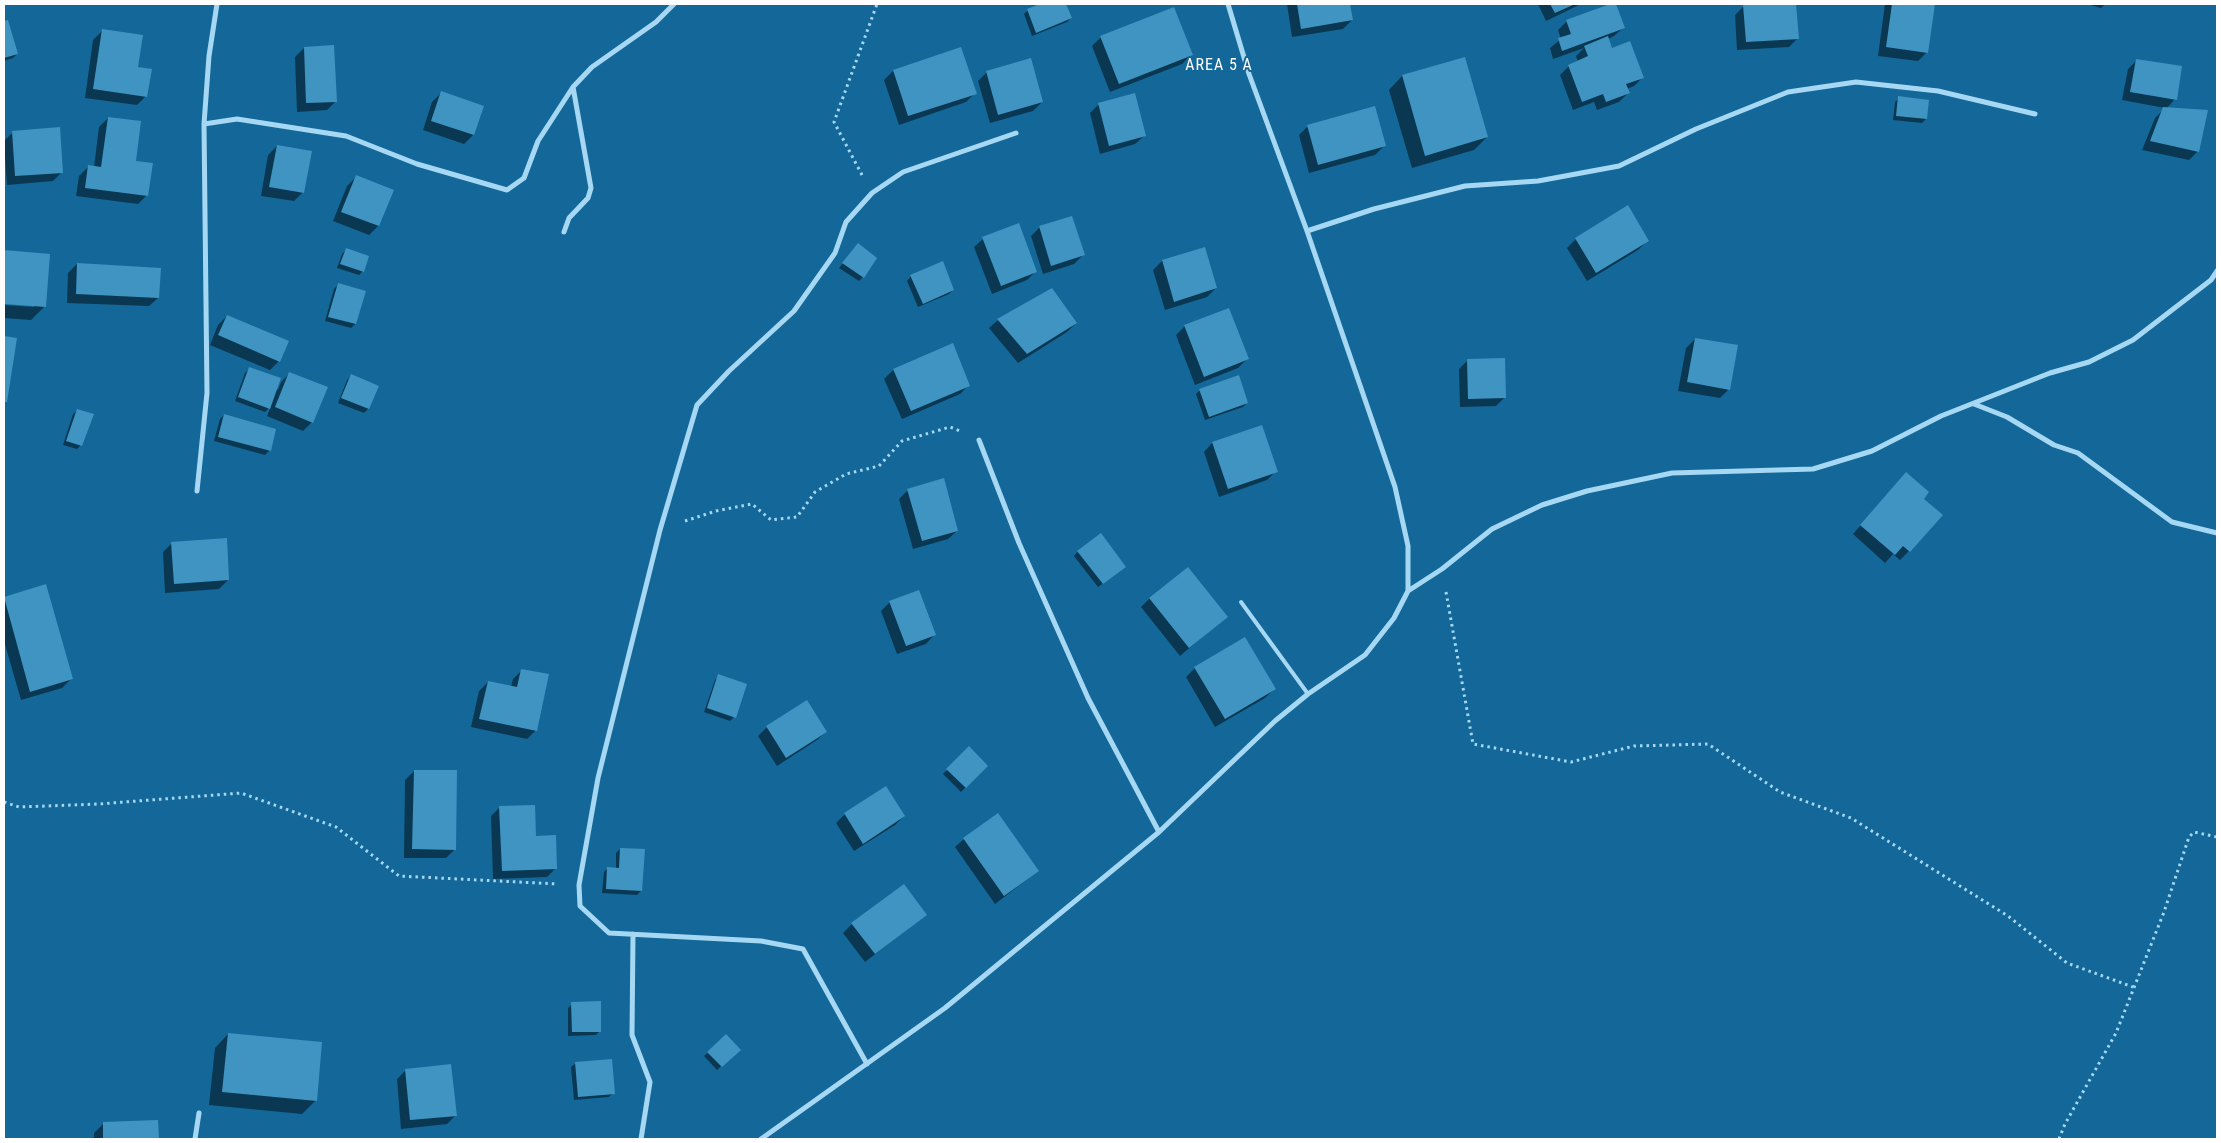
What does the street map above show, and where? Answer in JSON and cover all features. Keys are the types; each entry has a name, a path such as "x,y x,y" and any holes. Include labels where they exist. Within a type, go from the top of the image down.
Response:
{"street":[{"path":"197,491 207,393 204,124 209,56 217,4"},
{"path":"204,124 237,120 346,136 417,164 507,190 524,178 538,140 573,87 592,67 656,22 674,4"},
{"path":"761,1139 945,1008 1159,832 1275,721 1308,694 1365,655 1394,618 1408,591 1408,546 1395,486 1307,231 1248,74 1228,4"},
{"path":"1307,231 1374,209 1465,186 1538,182 1619,166 1696,129 1788,92 1856,82 1938,91 2035,114"},
{"path":"564,232 569,218 588,198 592,188 573,87"},
{"path":"867,1064 803,949 761,941 609,933 580,906 579,885 598,778 660,530 697,405 729,370 794,311 836,253 846,222 872,193 902,172 1016,133"},
{"path":"1408,591 1442,570 1492,529 1542,505 1578,493 1672,473 1813,469 1872,451 1941,416 2050,373 2089,362 2133,340 2211,280 2217,271"},
{"path":"1974,404 2007,417 2054,445 2078,453 2172,522 2217,533"},
{"path":"979,440 1019,543 1088,698 1159,832"},
{"path":"632,934 632,1035 650,1082 641,1139"},
{"path":"194,1139 199,1113"}],"lane":[{"path":"1241,602 1308,694"}],"path":[{"path":"872,193 834,122 877,4"},
{"path":"660,530 716,511 752,504 771,520 797,517 815,492 846,474 879,466 902,440 950,427 979,440"},
{"path":"1442,570 1473,744 1571,762 1634,746 1708,744 1780,792 1851,818 2008,916 2067,963 2132,987"},
{"path":"4,802 19,807 29,807 241,793 336,827 399,876 579,885"},
{"path":"2059,1139 2065,1124 2116,1033 2132,987 2164,912 2189,838 2194,832 2217,837"}],"building":[{"path":"1040,4 1066,4 1072,18 1036,33 1027,9"},
{"path":"1297,4 1350,4 1353,20 1301,29"},
{"path":"1550,4 1575,4 1555,13"},
{"path":"1610,4 1616,4 1625,28 1562,51 1558,38 1571,34 1566,20"},
{"path":"1796,4 1799,39 1746,42 1743,5"},
{"path":"1892,4 1935,4 1928,53 1886,47"},
{"path":"1174,7 1193,55 1119,84 1100,36"},
{"path":"8,20 18,54 4,58 4,21"},
{"path":"102,29 143,35 138,67 152,69 147,97 93,89"},
{"path":"1608,36 1612,48 1630,41 1644,78 1626,84 1630,93 1606,102 1603,94 1582,102 1568,65 1588,56 1584,46"},
{"path":"334,45 337,102 306,103 304,47"},
{"path":"961,47 977,94 908,116 893,70"},
{"path":"1465,57 1488,137 1425,156 1402,75"},
{"path":"1031,58 1043,102 998,115 986,71"},
{"path":"2136,59 2182,66 2177,100 2130,92"},
{"path":"441,91 484,106 474,135 431,121"},
{"path":"1135,93 1146,136 1109,146 1098,103"},
{"path":"1898,96 1929,100 1927,119 1896,116"},
{"path":"1375,106 1386,146 1318,165 1307,125"},
{"path":"2163,107 2208,110 2199,152 2150,141"},
{"path":"108,117 141,121 136,161 153,163 148,196 85,188 88,165 101,167"},
{"path":"60,127 63,173 15,176 12,131"},
{"path":"277,145 312,151 304,193 269,187"},
{"path":"356,175 394,190 379,226 341,212"},
{"path":"1628,205 1649,241 1596,273 1575,238"},
{"path":"1072,216 1085,255 1051,266 1039,226"},
{"path":"1019,223 1037,272 1001,286 982,237"},
{"path":"858,243 877,258 864,278 842,263"},
{"path":"1205,247 1217,288 1174,302 1162,260"},
{"path":"346,248 369,256 364,272 340,264"},
{"path":"4,250 50,254 46,307 4,304"},
{"path":"943,261 954,290 923,304 910,275"},
{"path":"77,263 161,268 159,298 76,294"},
{"path":"338,283 366,291 356,324 328,317"},
{"path":"1052,288 1077,323 1027,354 997,319"},
{"path":"1229,308 1249,359 1204,377 1184,325"},
{"path":"227,315 289,341 280,362 218,335"},
{"path":"4,336 17,338 7,402 4,402"},
{"path":"1695,338 1738,345 1730,390 1687,382"},
{"path":"953,343 970,386 911,411 893,369"},
{"path":"1505,358 1506,398 1468,399 1467,359"},
{"path":"249,367 281,378 270,409 238,397"},
{"path":"289,372 328,387 313,423 275,407"},
{"path":"351,374 379,386 369,409 341,398"},
{"path":"1239,375 1248,403 1209,417 1199,389"},
{"path":"77,409 94,414 82,446 66,441"},
{"path":"224,414 276,429 271,451 218,437"},
{"path":"1262,425 1278,472 1228,489 1212,442"},
{"path":"1906,472 1929,492 1924,499 1943,515 1910,552 1903,546 1895,555 1860,525"},
{"path":"944,478 958,531 922,541 907,489"},
{"path":"1101,533 1126,567 1103,584 1077,551"},
{"path":"227,538 229,580 174,584 171,542"},
{"path":"1188,567 1228,617 1189,648 1149,598"},
{"path":"46,584 73,679 30,692 4,597"},
{"path":"919,590 936,635 906,646 889,601"},
{"path":"1245,637 1276,689 1225,719 1194,667"},
{"path":"521,669 549,674 537,731 479,719 488,681 517,687"},
{"path":"718,674 747,684 736,718 707,708"},
{"path":"807,700 827,732 786,758 766,726"},
{"path":"969,746 988,766 966,788 946,769"},
{"path":"414,770 457,770 456,850 412,849"},
{"path":"886,786 905,816 863,844 844,813"},
{"path":"535,805 536,836 556,835 557,869 502,871 499,806"},
{"path":"998,813 1039,871 1004,896 963,838"},
{"path":"620,848 645,849 642,891 606,889 607,867 619,868"},
{"path":"904,884 927,915 875,954 851,923"},
{"path":"601,1001 601,1032 572,1032 571,1002"},
{"path":"228,1033 322,1042 317,1101 222,1092"},
{"path":"726,1034 741,1050 722,1067 707,1052"},
{"path":"612,1059 615,1094 578,1097 575,1062"},
{"path":"451,1064 457,1116 410,1120 405,1069"},
{"path":"158,1120 159,1139 103,1139 103,1122"}],"district":[{"name":"AREA 5 A","path":"1219,66"}]}
